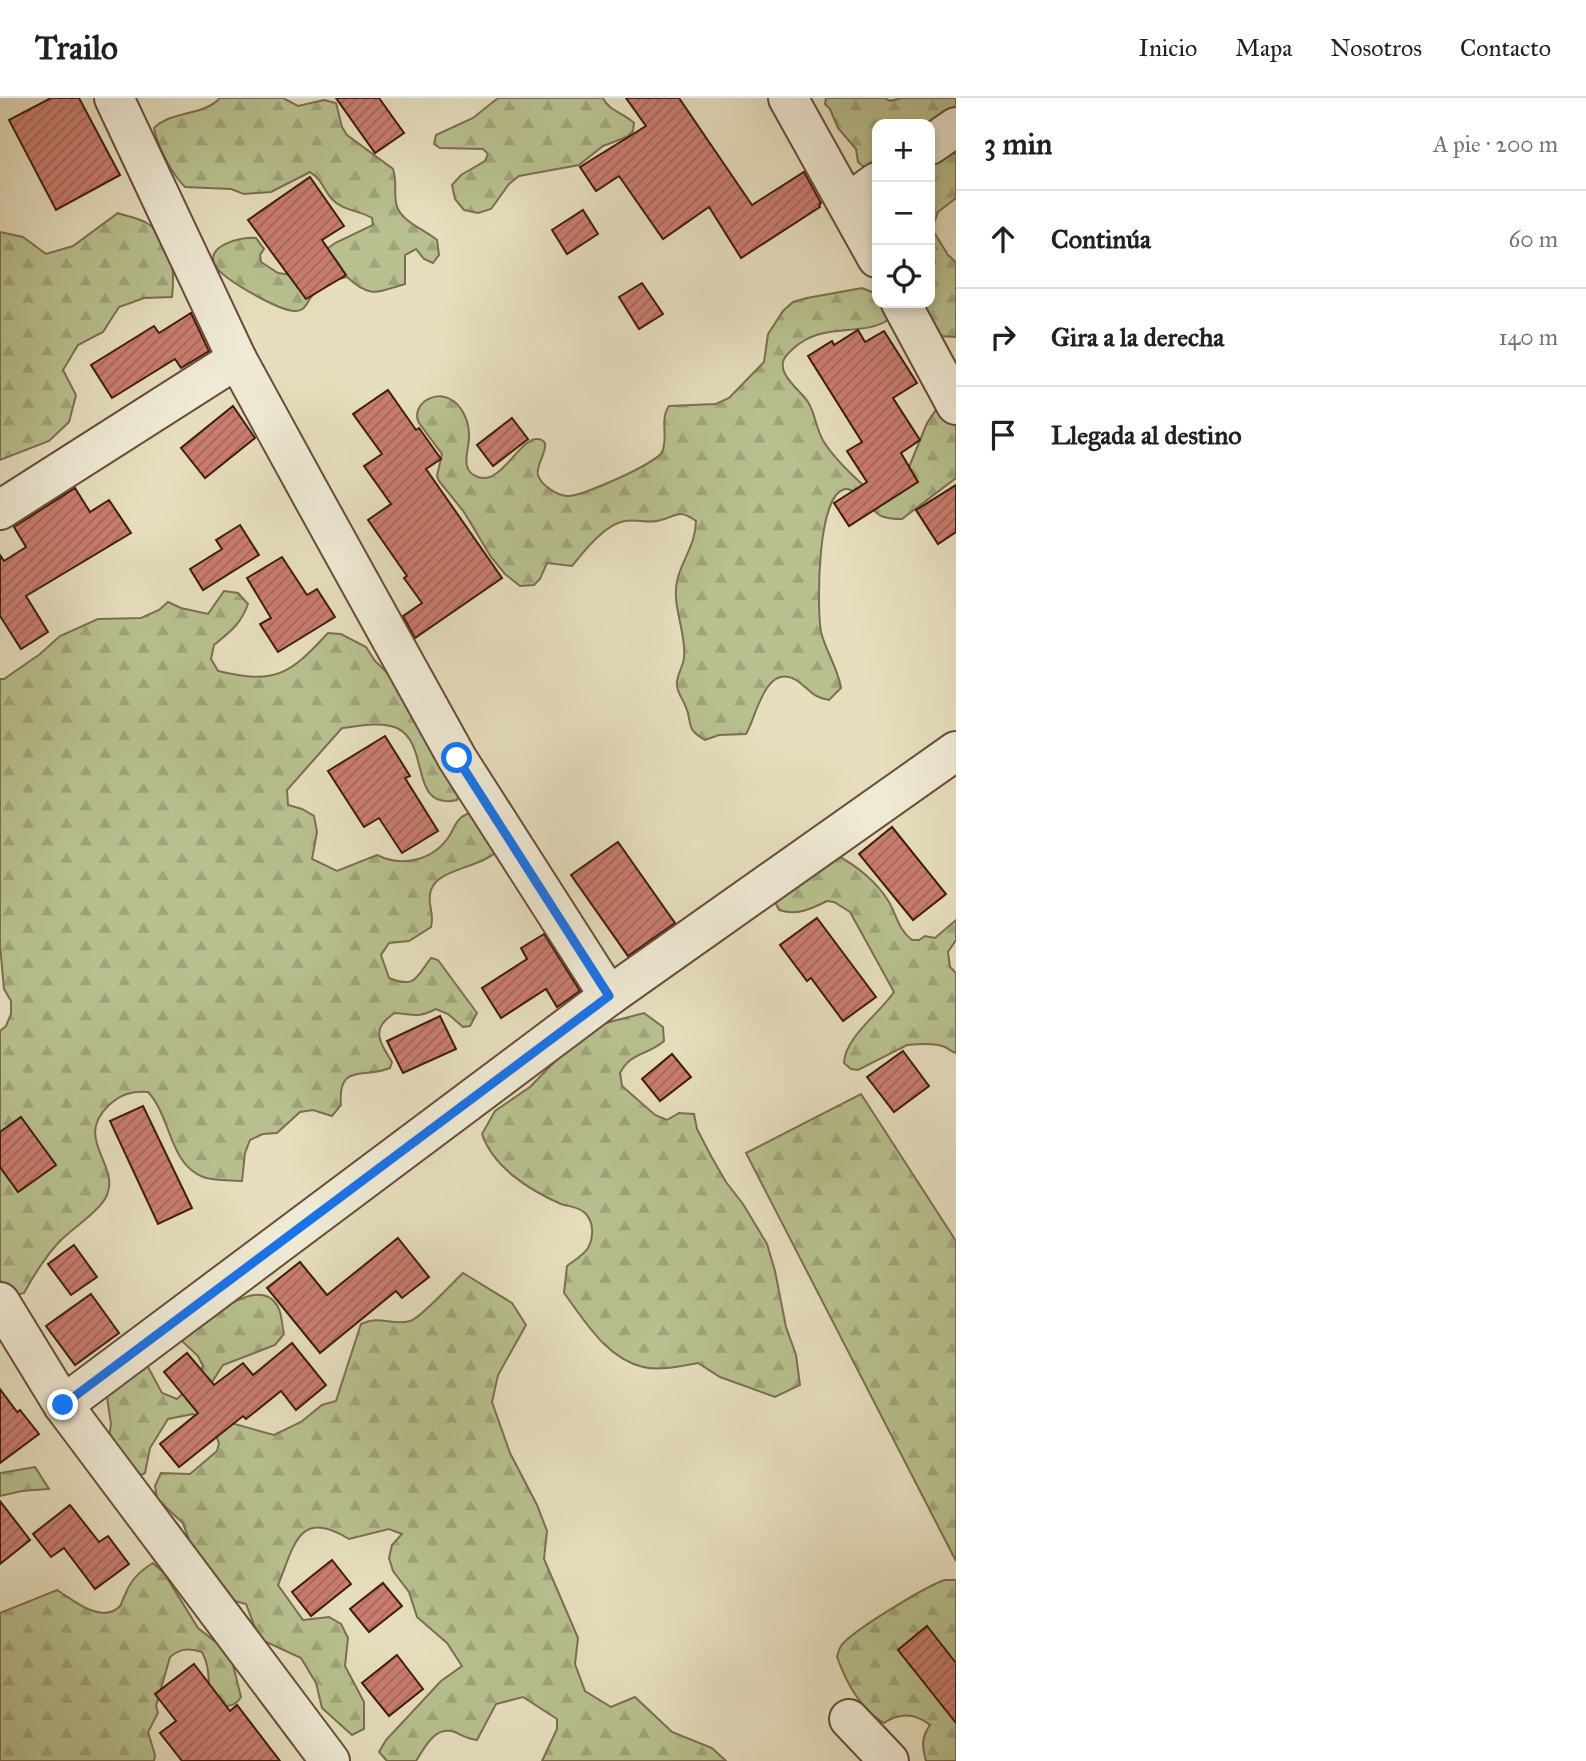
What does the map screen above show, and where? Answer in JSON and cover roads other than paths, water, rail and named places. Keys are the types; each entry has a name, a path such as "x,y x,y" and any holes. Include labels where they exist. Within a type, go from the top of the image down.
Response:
{"street":[{"path":"114,98 237,359 457,758 609,996"},
{"path":"788,98 863,192 874,245"},
{"path":"935,142 956,127"},
{"path":"904,308 956,405"},
{"path":"0,510 237,359"},
{"path":"63,1405 609,996 956,751"},
{"path":"0,1302 63,1405 330,1761"},
{"path":"849,1719 889,1761"}]}
